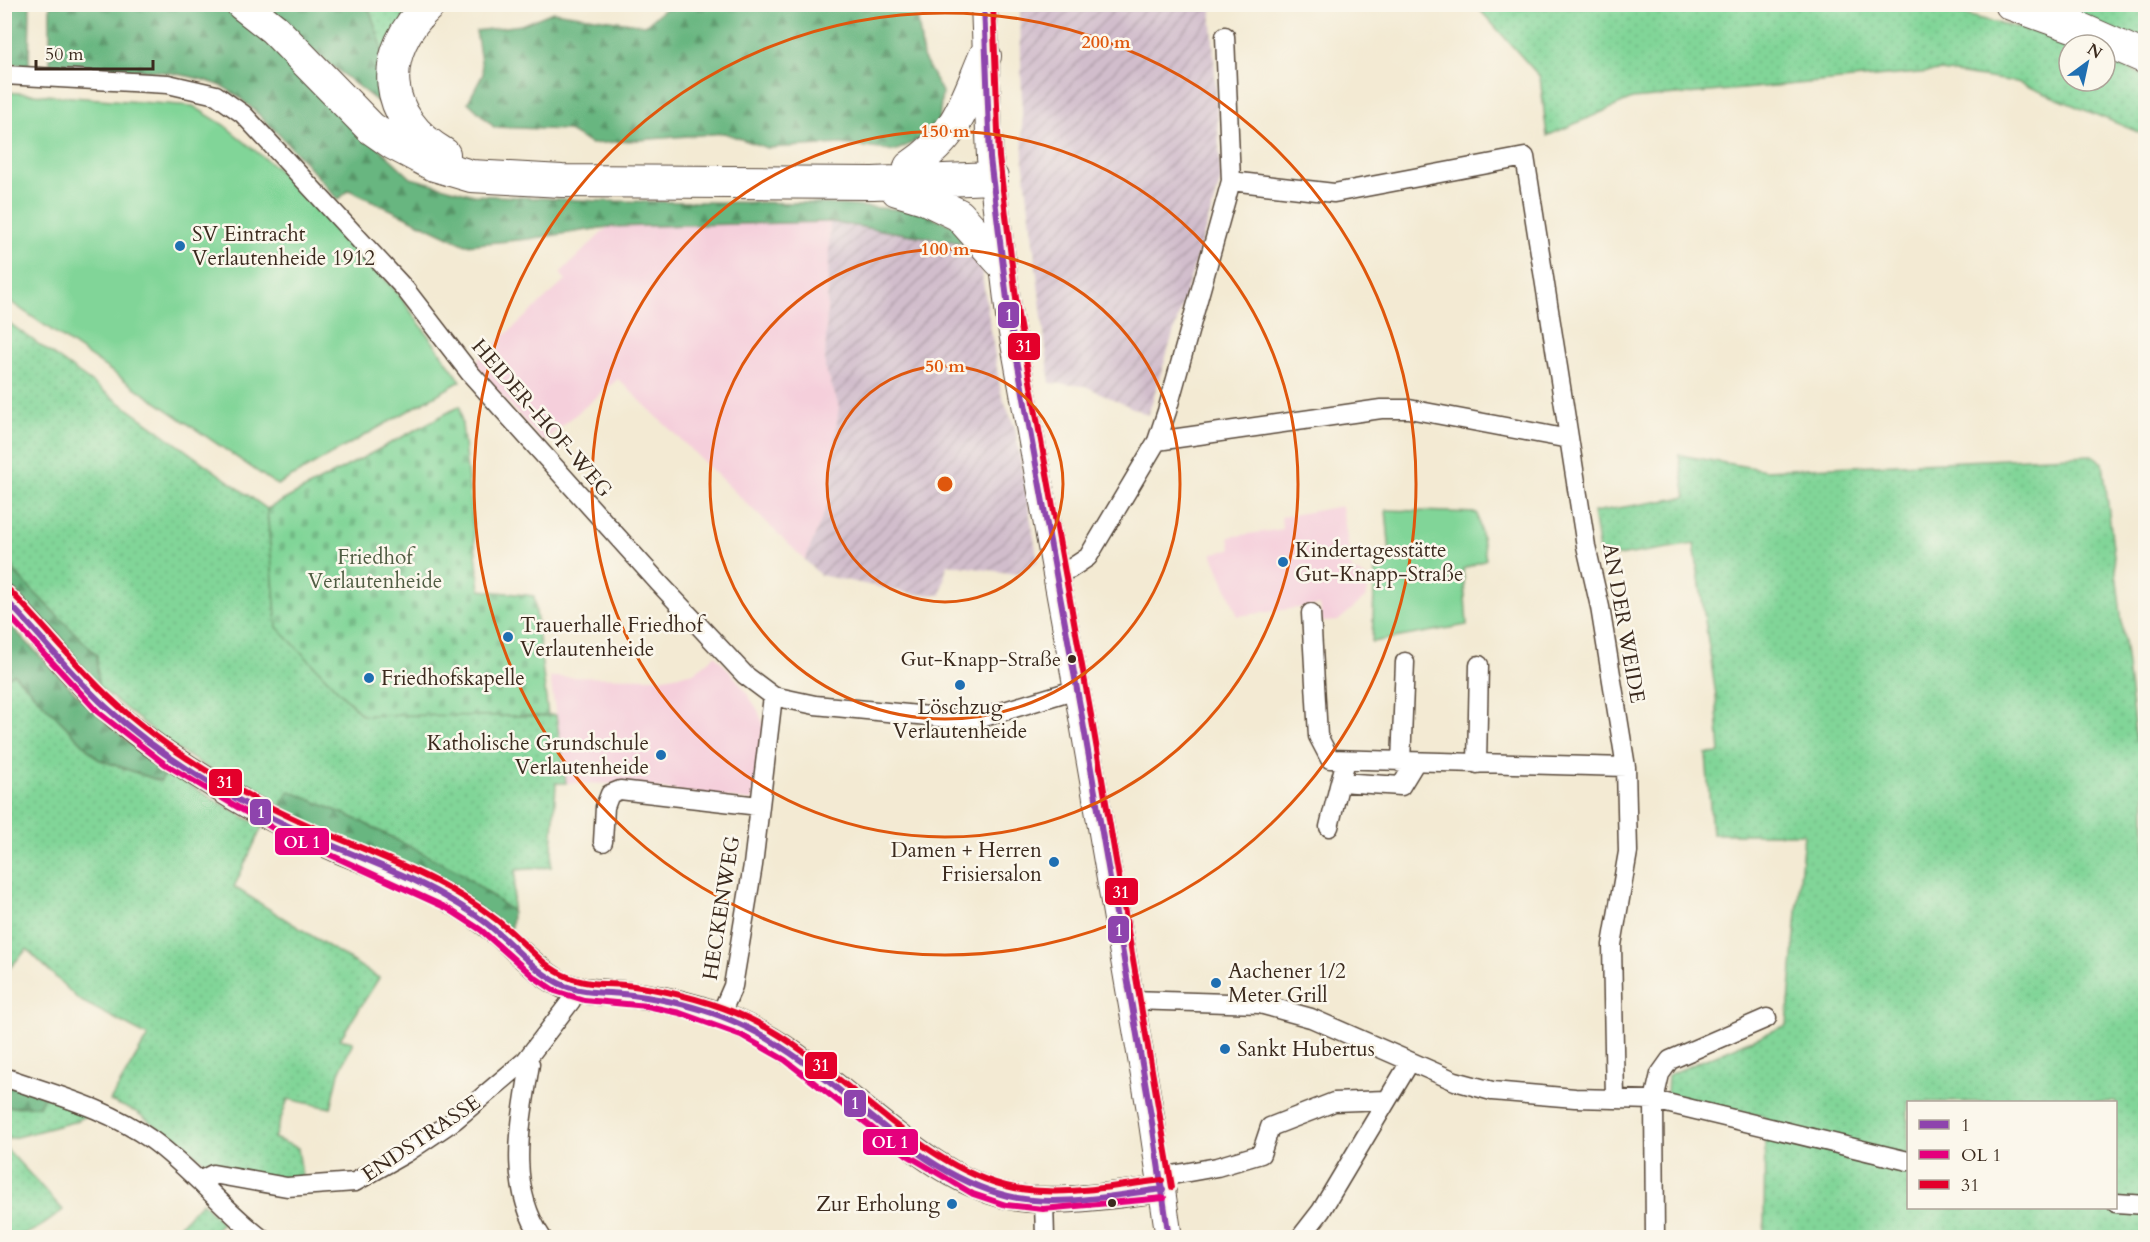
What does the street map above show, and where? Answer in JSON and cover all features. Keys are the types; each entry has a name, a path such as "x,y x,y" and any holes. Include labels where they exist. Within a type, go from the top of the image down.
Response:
{"highway":[{"path":"242,4 273,29 371,128 394,144 452,171 489,178 562,181 873,183 991,168"},
{"path":"430,4 412,22 401,42 394,61 394,94 398,109 414,132 429,145 457,159 509,169 566,171 701,162 991,168"},
{"path":"2011,4 2078,28 2145,58"},
{"path":"910,167 935,150 952,130 985,56"},
{"path":"873,183 924,198 959,215 1000,261"}],"main road":[{"path":"984,6 991,168 1000,261 1131,1000 1169,1238"},
{"path":"4,597 92,693 167,754 222,790 284,824 397,872 446,897 486,923 558,983 575,990 632,994 682,1003 720,1016 762,1035 793,1055 924,1154 976,1186 1009,1197 1044,1201 1162,1183"}],"street":[{"path":"1056,572 1070,569 1088,557 1157,441 1231,181 1225,36"},
{"name":"HEIDER-HOF-WEG","path":"4,75 168,84 216,95 243,114 405,289 470,374 683,610 745,675 773,696 815,705 959,719 988,716 1077,689"},
{"name":"AN DER WEIDE","path":"1231,181 1334,193 1525,157 1569,439 1626,767 1628,852 1612,945 1615,1099"},
{"path":"1157,441 1381,409 1409,409 1569,439"},
{"path":"1311,613 1318,736 1330,759 1408,763 1626,767"},
{"path":"1340,782 1401,786 1408,763 1405,662"},
{"path":"1477,764 1479,665"},
{"name":"HECKENWEG","path":"720,1016 733,986 753,865 773,696"},
{"path":"1329,827 1346,761"},
{"path":"603,842 605,807 610,794 620,790 759,806"},
{"name":"ENDSTRASSE","path":"199,1181 213,1174 287,1187 355,1182 406,1153 455,1120 526,1060 571,1001 575,990"},
{"path":"1131,1000 1260,1004 1311,1018 1455,1081 1492,1091 1654,1100 1907,1161"},
{"path":"1655,1238 1654,1100 1660,1074 1670,1060 1767,1018"},
{"path":"526,1060 530,1064 518,1150 518,1171 532,1223 542,1238"},
{"path":"1300,1238 1321,1211 1385,1100 1410,1062"},
{"path":"4,1077 103,1110 152,1141 199,1181 231,1215 261,1238"},
{"path":"1162,1183 1261,1154 1270,1127 1334,1102 1385,1100"},
{"path":"1044,1201 1045,1238"},
{"path":"2117,1203 2145,1205"}],"shaded area":[{"path":"1211,6 1221,179 1148,415 1085,386 1050,383 1023,159 1020,8"},
{"path":"830,222 825,367 839,406 827,506 805,560 618,379 543,442 473,364 566,280 560,273 608,227"},
{"path":"830,222 963,243 978,250 1001,393 1015,428 1038,561 1016,574 947,564 941,595 913,594 820,575 805,560 827,506 839,406 825,367"},
{"name":"Kindertagesstätte Gut-Knapp-Straße","path":"1342,506 1352,570 1371,580 1365,598 1338,621 1322,622 1320,605 1238,616 1212,553 1231,550 1229,537 1282,529 1281,517"},
{"name":"Katholische Grundschule Verlautenheide","path":"715,655 740,683 758,710 764,726 753,801 620,784 566,783 550,677 664,678 695,672"}],"green space":[{"path":"5,4 30,5 29,65 5,64"},
{"path":"715,4 916,5 923,57 942,92 938,131 895,151 841,144 767,148 724,133 591,144 567,130 494,127 468,102 483,74 476,31 521,25 553,12 645,25 667,7"},
{"path":"1670,4 1891,5 1957,13 2057,37 2057,93 2117,93 2117,63 2145,76 2145,135 2017,82 1941,71 1632,99 1547,136 1540,77 1480,10"},
{"path":"50,5 220,5 261,32 334,106 411,178 474,195 600,201 816,203 919,211 954,226 963,243 830,222 608,227 529,239 466,245 349,190 338,200 263,119 247,104 219,85 157,71 50,67"},
{"path":"254,5 368,5 381,44 386,108"},
{"path":"368,5 419,5 383,73"},
{"path":"2044,5 2114,5 2145,8 2145,49 2117,37 2117,33 2108,33"},
{"name":"SV Eintracht Verlautenheide 1912","path":"5,92 193,106 224,125 310,196 399,295 461,381 277,485 5,298"},
{"path":"5,320 267,509 277,627 362,715 556,715 566,783 556,783 551,867 516,870 512,911 459,872 282,812 173,747 98,686 13,568 5,562"},
{"name":"Friedhof Verlautenheide","path":"460,406 480,590 534,596 548,716 362,715 277,627 267,509"},
{"path":"1679,455 1766,470 2092,455 2103,463 2136,741 2145,740 2145,1237 1764,1237 1765,1117 1667,1094 1668,1075 1787,1025 1804,834 1712,834 1706,754 1720,753 1716,696 1694,544 1600,559 1593,512 1686,497"},
{"path":"1386,510 1477,513 1486,559 1463,569 1467,625 1372,642 1375,569 1391,564"},
{"path":"4,562 97,655 98,686 5,586"},
{"path":"4,619 102,719 167,772 160,781 98,759 14,674 5,679"},
{"path":"14,674 98,759 160,781 167,772 262,827 234,887 379,978 340,1039 353,1042 339,1073 331,1108 288,1099 274,1138 298,1148 303,1183 212,1166 136,1112 110,1101 148,1036 79,1000 27,949 5,973 4,679"},
{"path":"290,791 356,819 459,872 512,911 511,932 282,812 282,802"},
{"path":"4,1081 44,1096 39,1106 5,1107"},
{"path":"44,1096 86,1110 85,1116 77,1121 5,1140 5,1107 39,1106"},
{"path":"6,1148 63,1210 29,1232 5,1238"},
{"path":"202,1202 222,1223 207,1237 155,1237 177,1228"}],"transit line":[{"name":"1","path":"984,4 990,158 1009,316 1082,717 1151,1116 1169,1238"},
{"name":"31","path":"993,4 999,157 1018,315 1091,715 1172,1187"},
{"name":"31","path":"10,591 98,686 128,715 166,744 205,770 266,805 405,866 450,889 496,919 544,963 560,973 584,982 634,986 679,995 750,1019 816,1061 912,1138 945,1160 979,1177 1015,1188 1051,1191 1088,1190 1162,1180"},
{"name":"1","path":"4,598 92,694 124,723 163,752 204,780 268,816 403,875 453,901 485,922 537,969 555,981 581,990 632,995 677,1003 706,1011 748,1028 782,1047 814,1070 905,1144 937,1166 971,1183 1008,1196 1066,1201 1163,1189"},
{"path":"4,610 99,713 165,764 276,830 447,908 481,930 534,977 555,991 584,1000 647,1006 680,1013 741,1035 785,1060 907,1155 973,1194 1006,1205 1043,1209 1164,1198"}],"place":[{"name":"SV Eintracht Verlautenheide 1912","path":"180,246"},
{"name":"Kindertagesstätte Gut-Knapp-Straße","path":"1283,562"},
{"name":"Trauerhalle Friedhof Verlautenheide","path":"508,637"},
{"name":"Gut-Knapp-Straße","path":"1072,659"},
{"name":"Friedhofskapelle","path":"369,678"},
{"name":"Löschzug Verlautenheide","path":"960,685"},
{"name":"Katholische Grundschule Verlautenheide","path":"661,755"},
{"name":"Damen + Herren Frisiersalon","path":"1054,862"},
{"name":"Aachener 1/2 Meter Grill","path":"1216,983"},
{"name":"Sankt Hubertus","path":"1225,1049"},
{"name":"Zur Erholung","path":"952,1204"}]}
